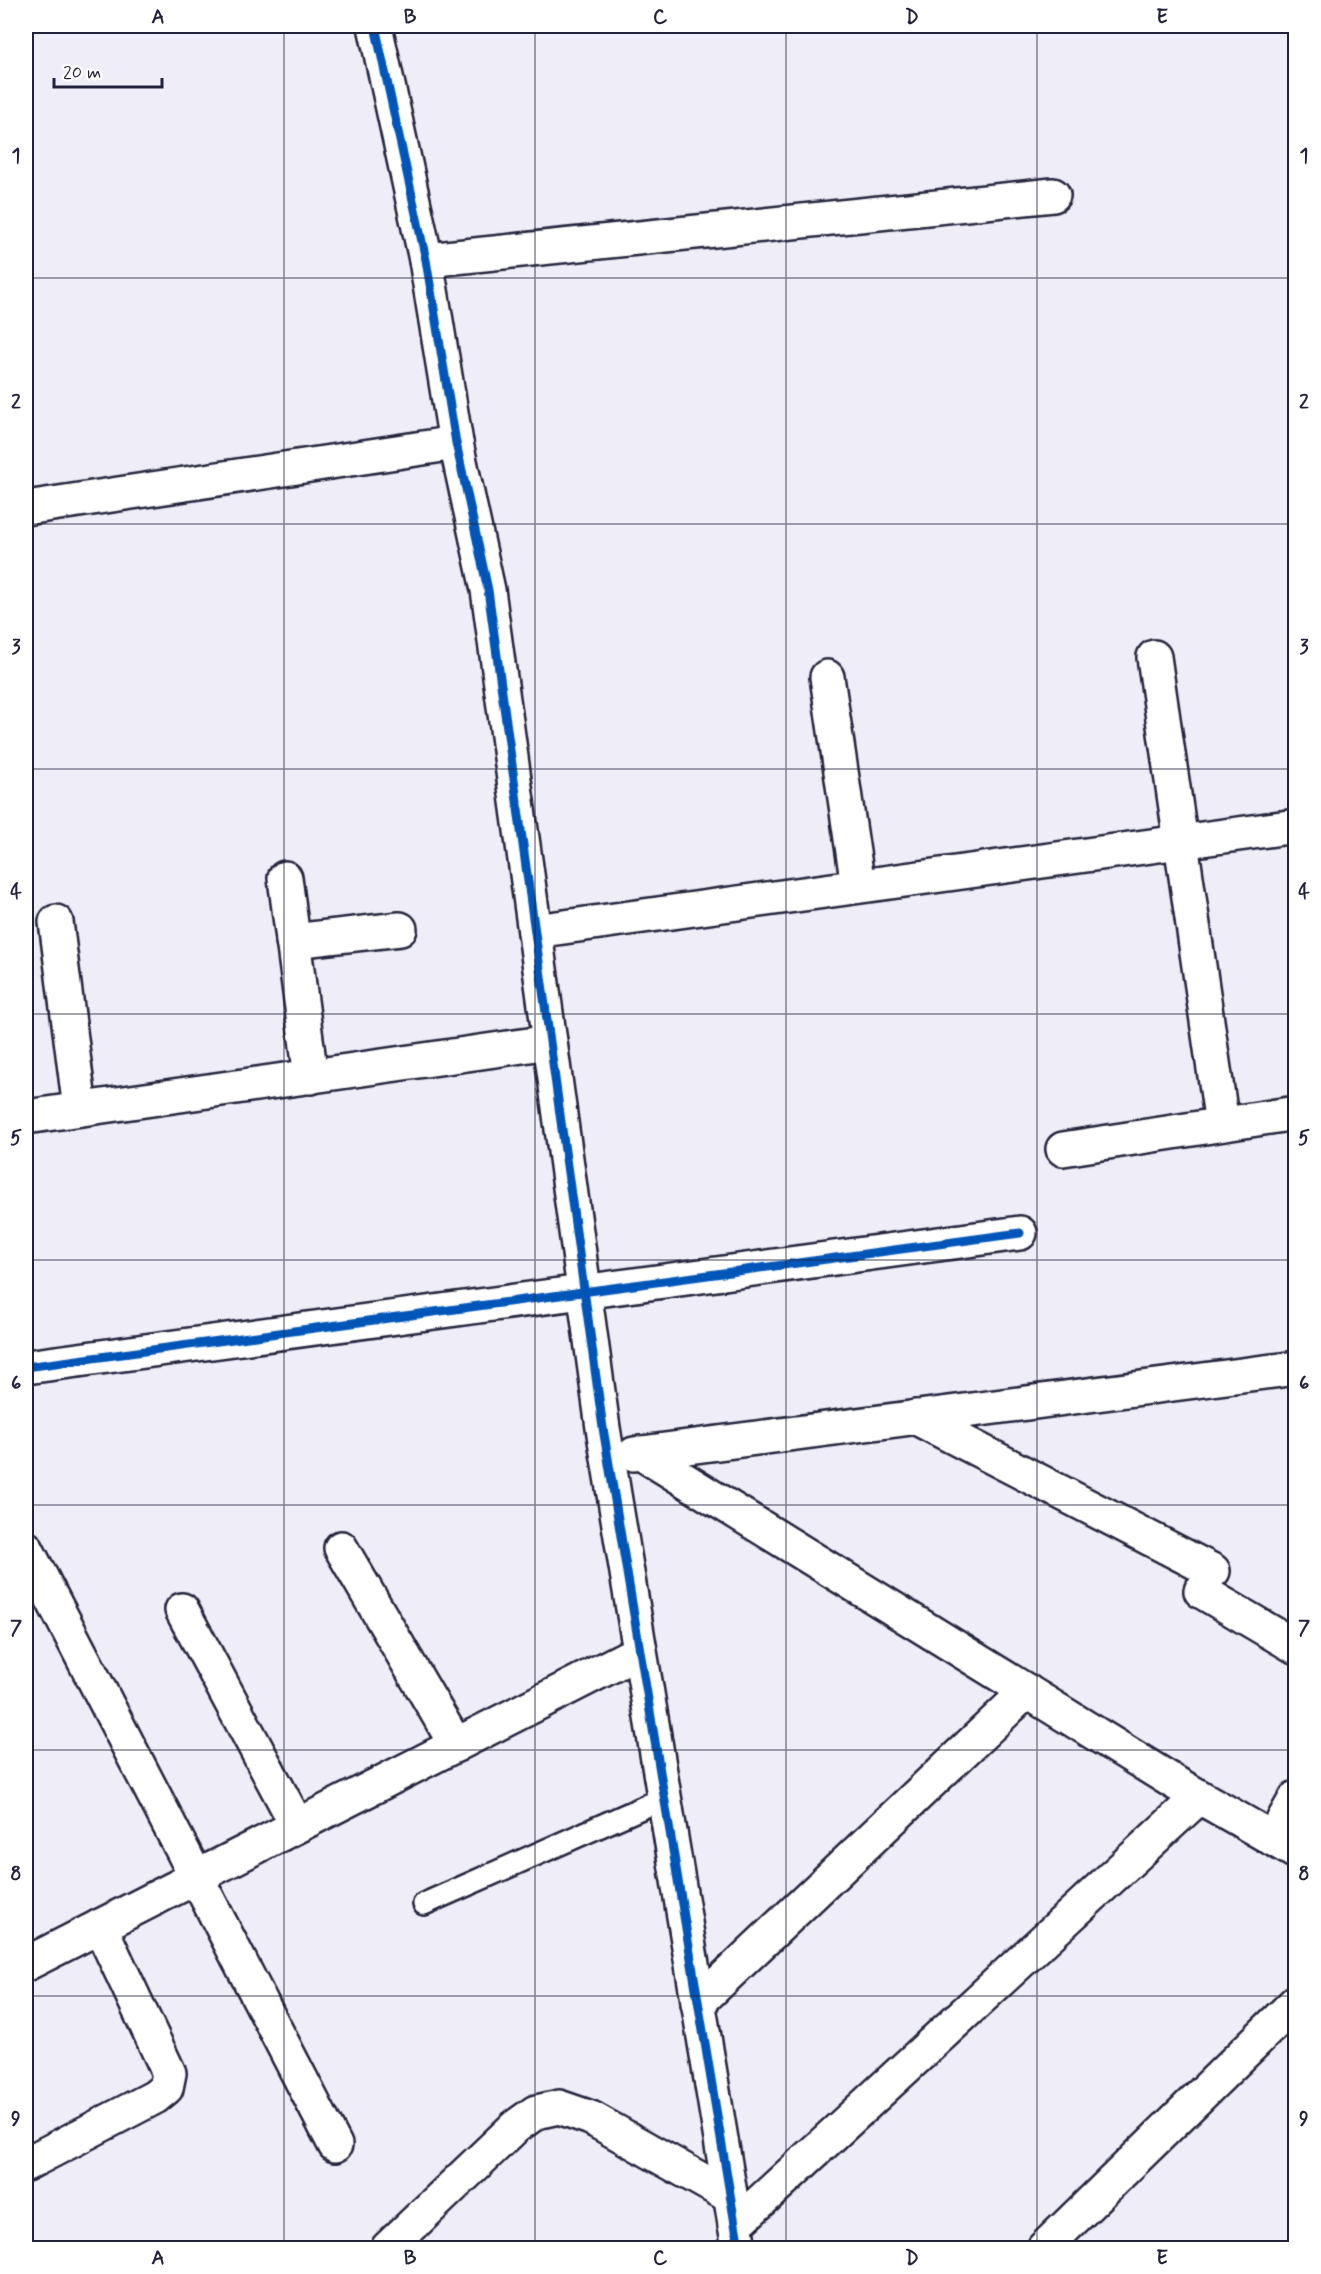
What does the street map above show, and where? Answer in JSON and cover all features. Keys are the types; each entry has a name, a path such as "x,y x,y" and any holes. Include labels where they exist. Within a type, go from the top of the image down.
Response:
{"street":[{"path":"375,26 426,260 456,443 488,590 608,1457 735,2223"},
{"path":"426,260 1053,195"},
{"path":"26,508 456,443"},
{"path":"1154,657 1222,1124"},
{"path":"827,677 858,886"},
{"path":"535,931 1296,826"},
{"path":"285,878 311,1077"},
{"path":"56,922 80,1109"},
{"path":"293,941 400,929"},
{"path":"26,1117 550,1042"},
{"path":"1063,1149 1296,1113"},
{"path":"26,1367 1020,1233"},
{"path":"608,1457 1296,1368"},
{"path":"915,1417 1207,1581 1296,1647"},
{"path":"641,1453 1199,1797 1284,1846 1296,1798"},
{"path":"26,1548 335,2145"},
{"path":"341,1548 456,1744"},
{"path":"182,1610 297,1825"},
{"path":"26,1964 640,1651"},
{"path":"698,2003 1027,1691"},
{"path":"735,2223 1199,1797"},
{"path":"26,2164 155,2097 166,2088 169,2073 100,1926"},
{"path":"1044,2248 1296,2002"},
{"path":"388,2248 515,2127 536,2112 559,2106 591,2118 735,2223"}],"lane":[{"path":"424,1904 664,1798"}],"cycle path":[{"path":"375,26 426,260 456,443 488,590 603,1428 739,2248"},
{"path":"26,1367 1020,1233"}]}
